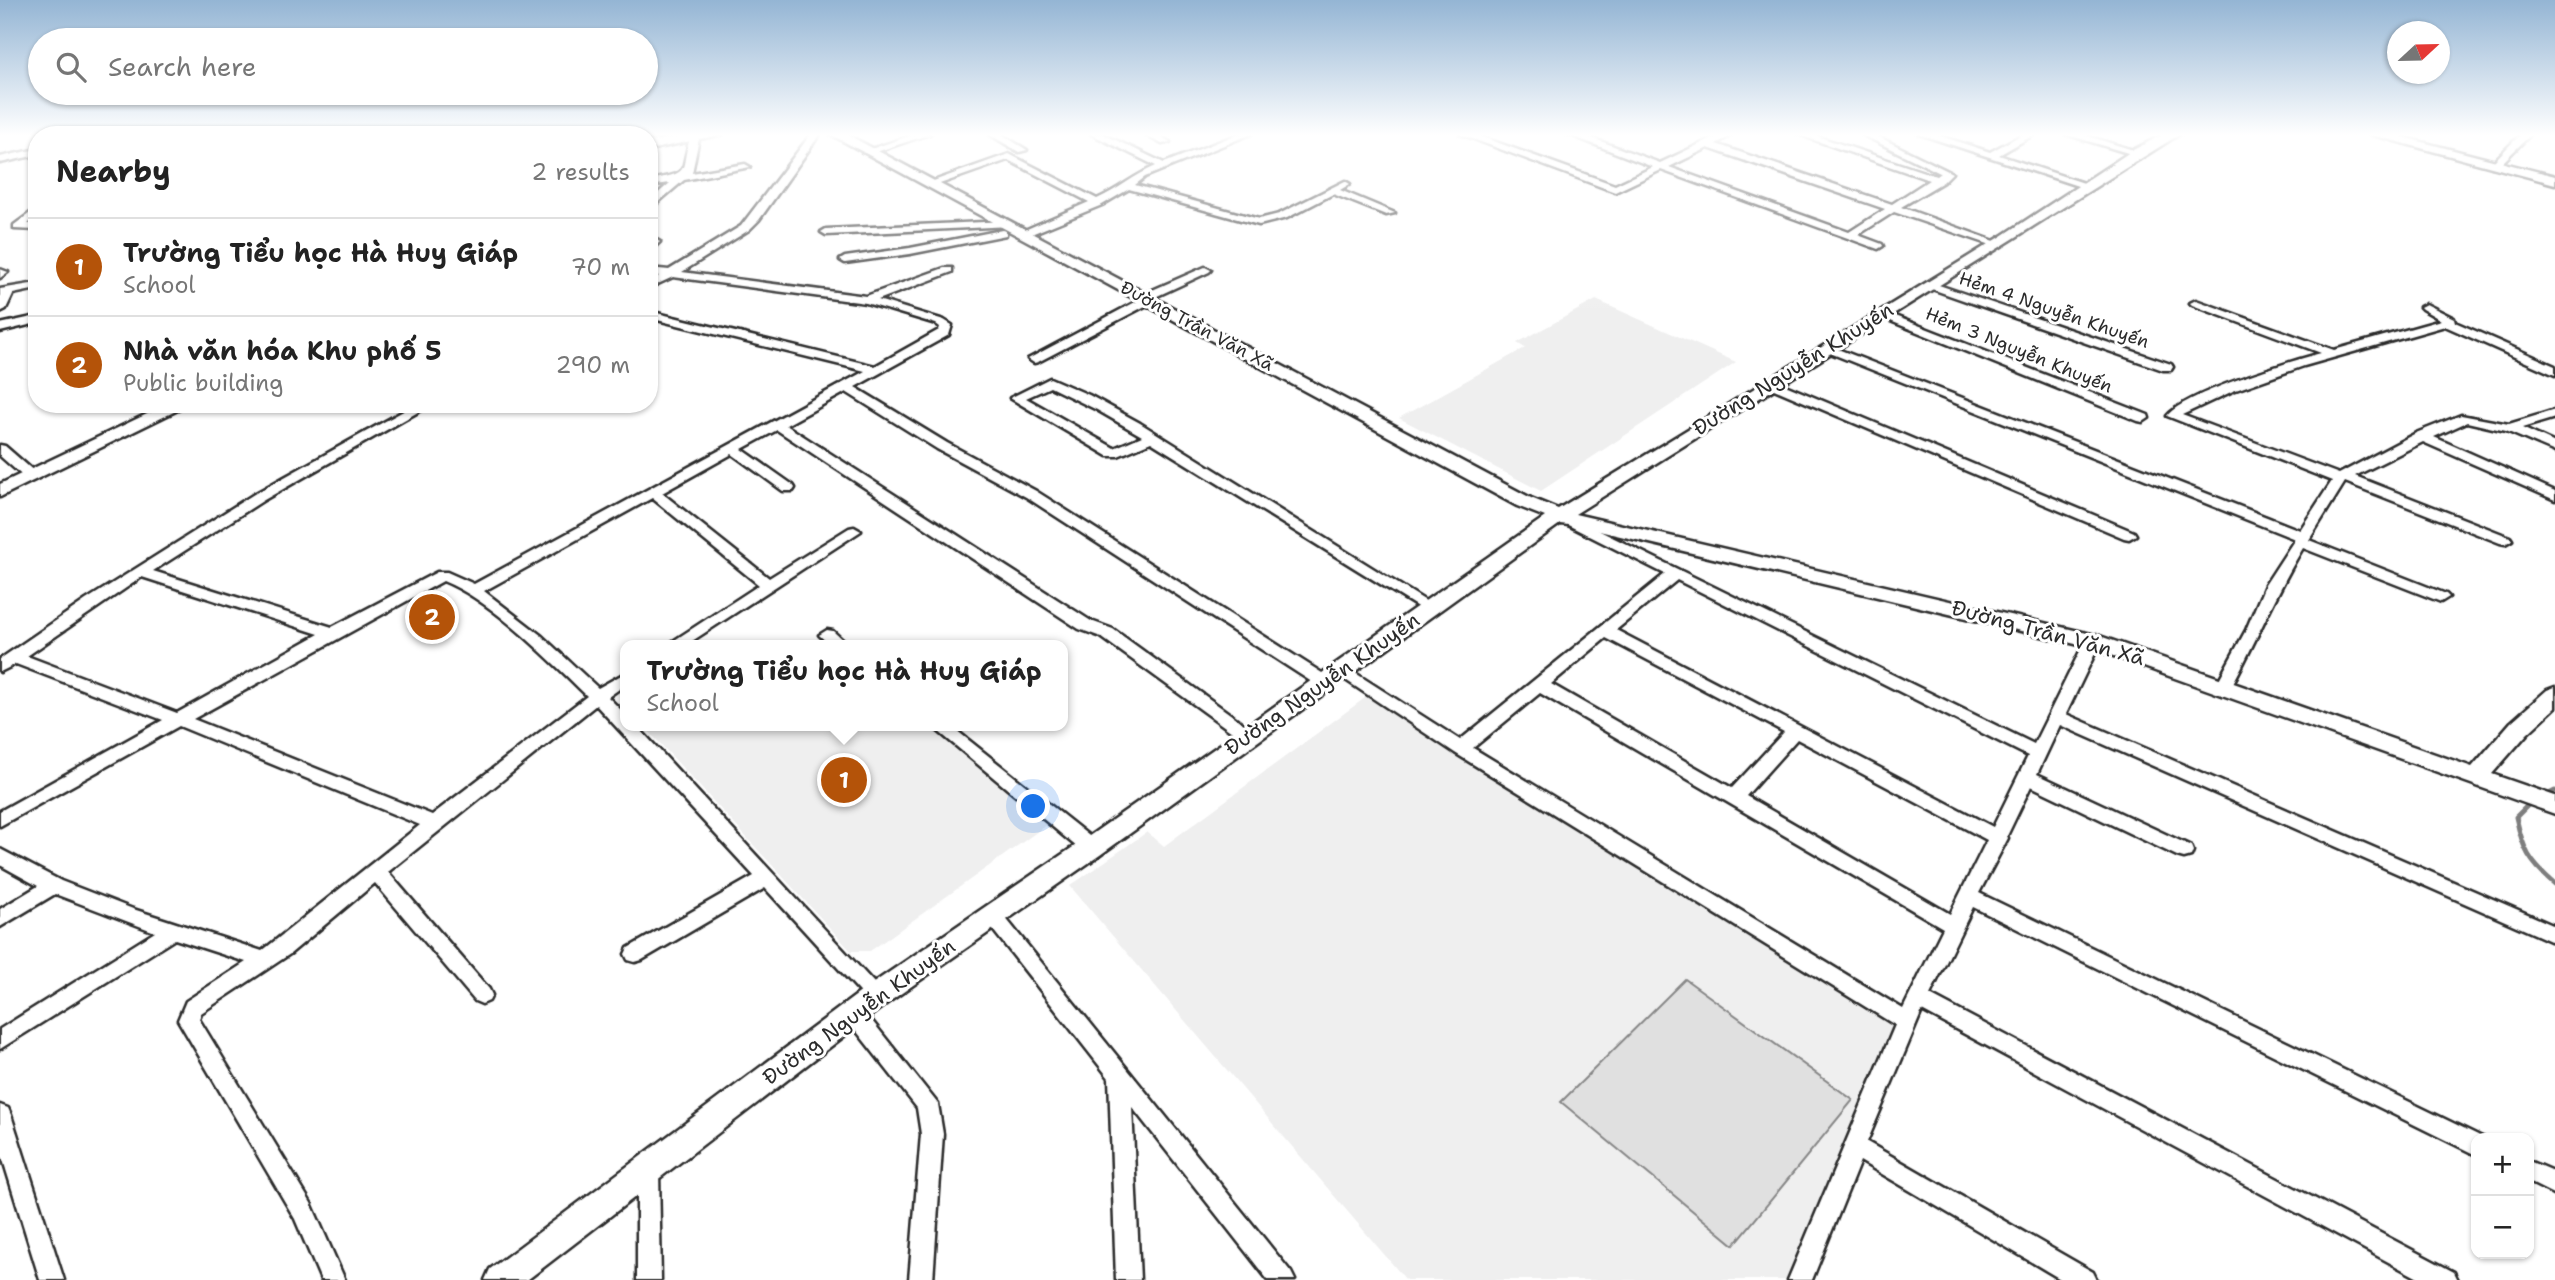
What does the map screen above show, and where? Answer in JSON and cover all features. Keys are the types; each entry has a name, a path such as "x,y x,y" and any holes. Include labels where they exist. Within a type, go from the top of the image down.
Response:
{"street":[{"path":"658,280 745,228 773,194"},
{"name":"Đường Trần Văn Xã","path":"949,194 1519,500 1563,518 2093,641 2224,685 2555,805"},
{"path":"1080,194 1098,203"},
{"path":"845,260 910,251 1017,229 1098,203 1117,194"},
{"path":"1155,194 1271,227 1283,216 1328,194"},
{"path":"1340,194 1390,212"},
{"path":"1735,194 1878,246"},
{"path":"1865,194 2003,241"},
{"path":"1850,236 1917,194"},
{"name":"Đường Nguyễn Khuyến","path":"501,1280 876,996 1091,848 1429,608 1772,383 2076,194"},
{"path":"28,219 18,227 28,227"},
{"path":"826,232 1017,229"},
{"path":"867,300 948,270"},
{"path":"1034,359 1205,270"},
{"path":"473,591 945,332 946,326 867,300 658,272"},
{"name":"Hẻm 4 Nguyễn Khuyến","path":"1930,285 2167,367"},
{"path":"0,309 4,292 28,288"},
{"path":"2196,303 2331,353"},
{"path":"2426,307 2450,320 2331,353 2242,383 2180,409 2173,416 2505,540"},
{"name":"Hẻm 3 Nguyễn Khuyến","path":"1882,314 2143,418"},
{"path":"658,316 874,369"},
{"path":"0,328 28,321"},
{"path":"2446,322 2555,372"},
{"path":"1826,349 2118,457 2441,597"},
{"path":"1151,436 1113,453 1016,398 1050,382 1085,397 1151,436 1429,608"},
{"path":"1772,383 2129,535"},
{"path":"845,386 942,446 1031,494 1332,677 1461,749 1907,1022"},
{"path":"0,491 164,413"},
{"path":"7,662 259,497 410,413"},
{"path":"2510,428 2555,414"},
{"path":"2224,685 2254,630 2273,585 2342,478 2421,436 2466,418 2510,428 2555,448"},
{"path":"778,425 1084,625 1107,633 1249,736"},
{"path":"2421,436 2555,496"},
{"path":"0,449 31,476"},
{"path":"733,449 789,488"},
{"path":"653,492 768,585"},
{"path":"1563,518 2039,754"},
{"path":"683,640 854,531"},
{"path":"141,572 333,632"},
{"path":"1461,749 1674,574"},
{"path":"0,819 333,632 442,575 452,577 473,591 543,647 620,719"},
{"path":"1605,631 1999,838"},
{"path":"827,635 834,640"},
{"path":"1800,1280 1907,1022 2093,641"},
{"path":"7,662 177,719 434,823"},
{"path":"333,1280 303,1211 188,1020 193,1007 313,925 434,823 597,696 620,681"},
{"path":"1540,685 1955,926"},
{"path":"2476,777 2519,728 2555,695"},
{"path":"2056,717 2555,935"},
{"path":"632,731 876,996"},
{"path":"946,731 1091,848"},
{"path":"1734,798 1796,731"},
{"path":"2028,777 2184,851"},
{"path":"0,856 54,886 264,960"},
{"path":"376,872 482,995"},
{"path":"635,954 767,878"},
{"path":"0,919 54,886"},
{"path":"1970,897 2471,1143"},
{"path":"993,916 1283,1280"},
{"path":"0,1040 175,929"},
{"path":"1919,999 2446,1280"},
{"path":"853,1013 927,1104 932,1134 921,1280"},
{"path":"1120,1076 1128,1280"},
{"path":"0,1115 52,1280"},
{"path":"1854,1146 2085,1280"},
{"path":"648,1171 649,1280"},
{"path":"2534,1174 2555,1184"}],"shaded area":[{"path":"1596,300 1736,362 1541,491 1399,418 1525,348 1517,343"},
{"path":"1369,695 1897,1023 1790,1280 1406,1280 1070,886 1147,832 1164,846"},
{"path":"649,731 936,731 1048,824 870,951 851,951"},
{"path":"1685,979 1853,1100 1734,1245 1561,1102"}],"waterway":[{"path":"2549,794 2555,791"},
{"path":"2529,804 2516,817 2521,838 2533,862 2555,884"}],"place":[{"name":"Nhà văn hóa Khu phố 5","path":"432,617"},
{"name":"Trường Tiểu học Hà Huy Giáp","path":"844,780"}]}
